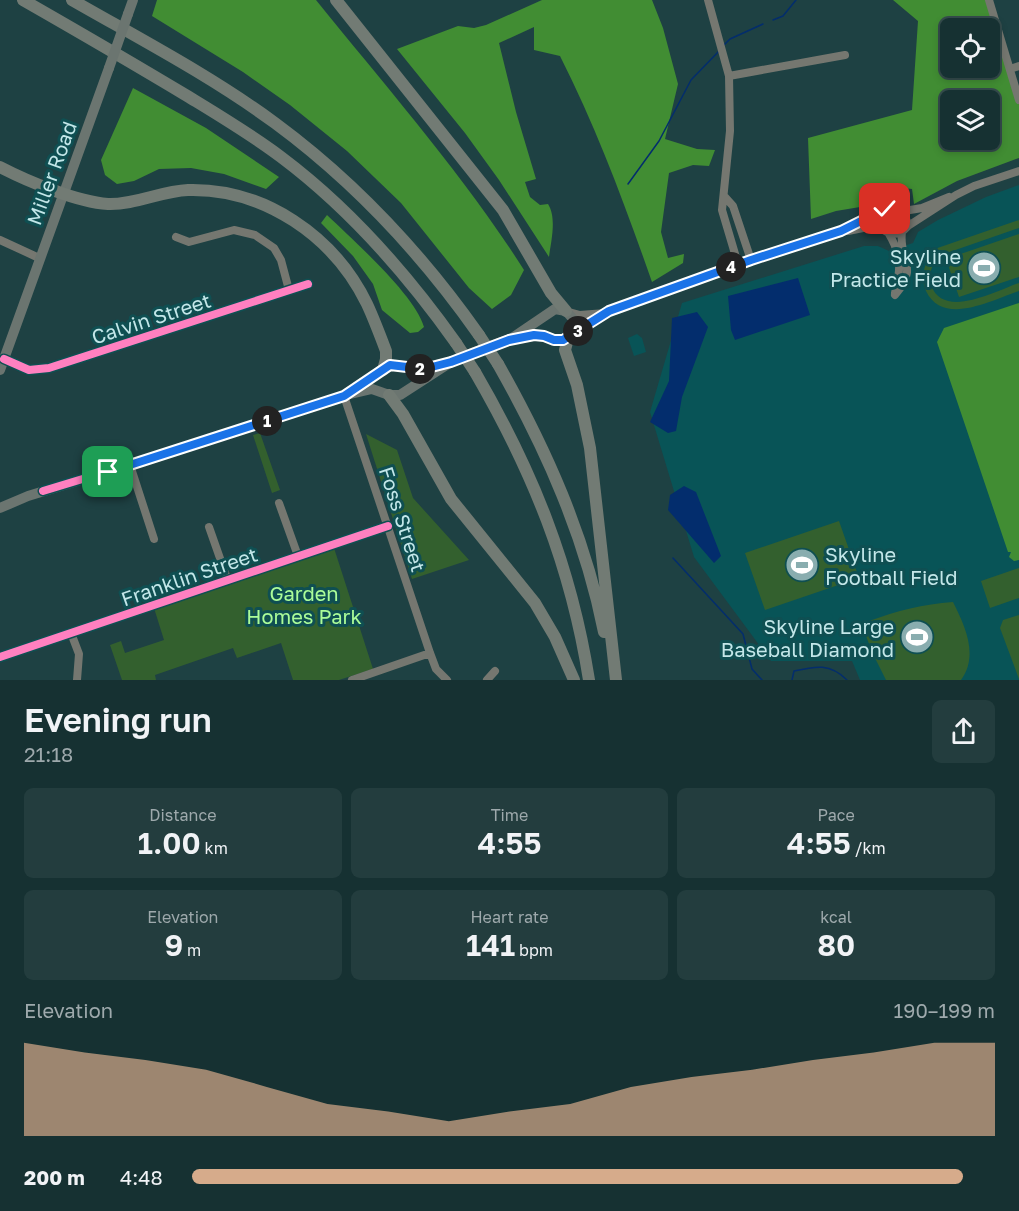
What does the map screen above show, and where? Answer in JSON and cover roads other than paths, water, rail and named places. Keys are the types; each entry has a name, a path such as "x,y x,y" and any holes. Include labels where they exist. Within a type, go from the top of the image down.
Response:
{"highway":[{"path":"23,0 225,119 281,157 334,202 418,291 475,372 511,436 544,510 576,607 589,680"},
{"path":"72,0 229,92 273,122 315,154 369,203 419,256 498,364 547,456 575,525 603,626 614,680"},
{"path":"336,0 503,210 551,293 567,312"},
{"path":"0,167 16,175 90,201 110,204 132,201 169,191 222,191 243,196 296,220 341,263 367,303 386,351 382,370"},
{"path":"568,338 565,350 579,393 590,448 614,680"},
{"path":"387,394 403,414 451,499 535,603 555,637 574,680"}],"main road":[{"name":"Miller Road","path":"0,370 133,0"},
{"path":"345,395 390,365 424,369 451,362 509,340 534,335 558,341 568,338 574,325 567,312 555,309 509,340"},
{"path":"546,314 543,319 543,329 549,338"},
{"path":"0,508 28,496 345,395 367,389 400,395 451,362"},
{"path":"403,366 411,379 408,389"},
{"path":"382,370 379,380 387,394"}],"street":[{"path":"708,0 729,76 730,131 722,210 738,264"},
{"path":"989,0 1019,100"},
{"path":"729,76 845,55"},
{"path":"1010,69 1019,66"},
{"path":"889,234 905,229 956,195 974,186 1019,171"},
{"path":"568,338 605,313 738,264 841,231 890,207 904,211 922,208 956,195"},
{"path":"724,196 733,206 751,260"},
{"path":"841,231 873,226 889,234 899,257 895,295 906,280 906,257 902,243 905,229 904,211"},
{"path":"881,212 882,229"},
{"path":"176,237 189,242 234,230 255,235 274,248 289,290"},
{"path":"0,240 39,258"},
{"name":"Calvin Street","path":"4,359 29,370 49,368 308,284"},
{"path":"567,312 580,315 605,313"},
{"name":"Foss Street","path":"345,395 430,653 436,669 447,680"},
{"path":"130,465 154,539"},
{"path":"279,502 298,556"},
{"name":"Franklin Street","path":"0,657 388,526"},
{"path":"208,527 228,581"},
{"path":"71,633 79,654 77,680"},
{"path":"352,680 430,653"},
{"path":"487,680 495,671"}],"water":[{"path":"798,278 810,315 735,340 731,330 728,296"},
{"path":"697,312 708,327 682,397 676,431 668,433 650,422 669,381 672,318"},
{"path":"684,486 696,492 721,556 714,563 668,510 670,495"}],"waterway":[{"path":"773,20 783,16 796,0"},
{"path":"723,46 730,39 763,24"},
{"path":"628,184 659,141 691,80 720,50"},
{"path":"673,558 743,634 752,669 762,680"},
{"path":"792,680 794,671 816,667 829,668 847,680"}],"place":[{"name":"Skyline Practice Field","path":"984,268"},
{"name":"Skyline Football Field","path":"802,565"},
{"name":"Skyline Large Baseball Diamond","path":"917,637"}],"park label":[{"name":"Garden Homes Park","path":"304,604"}]}
